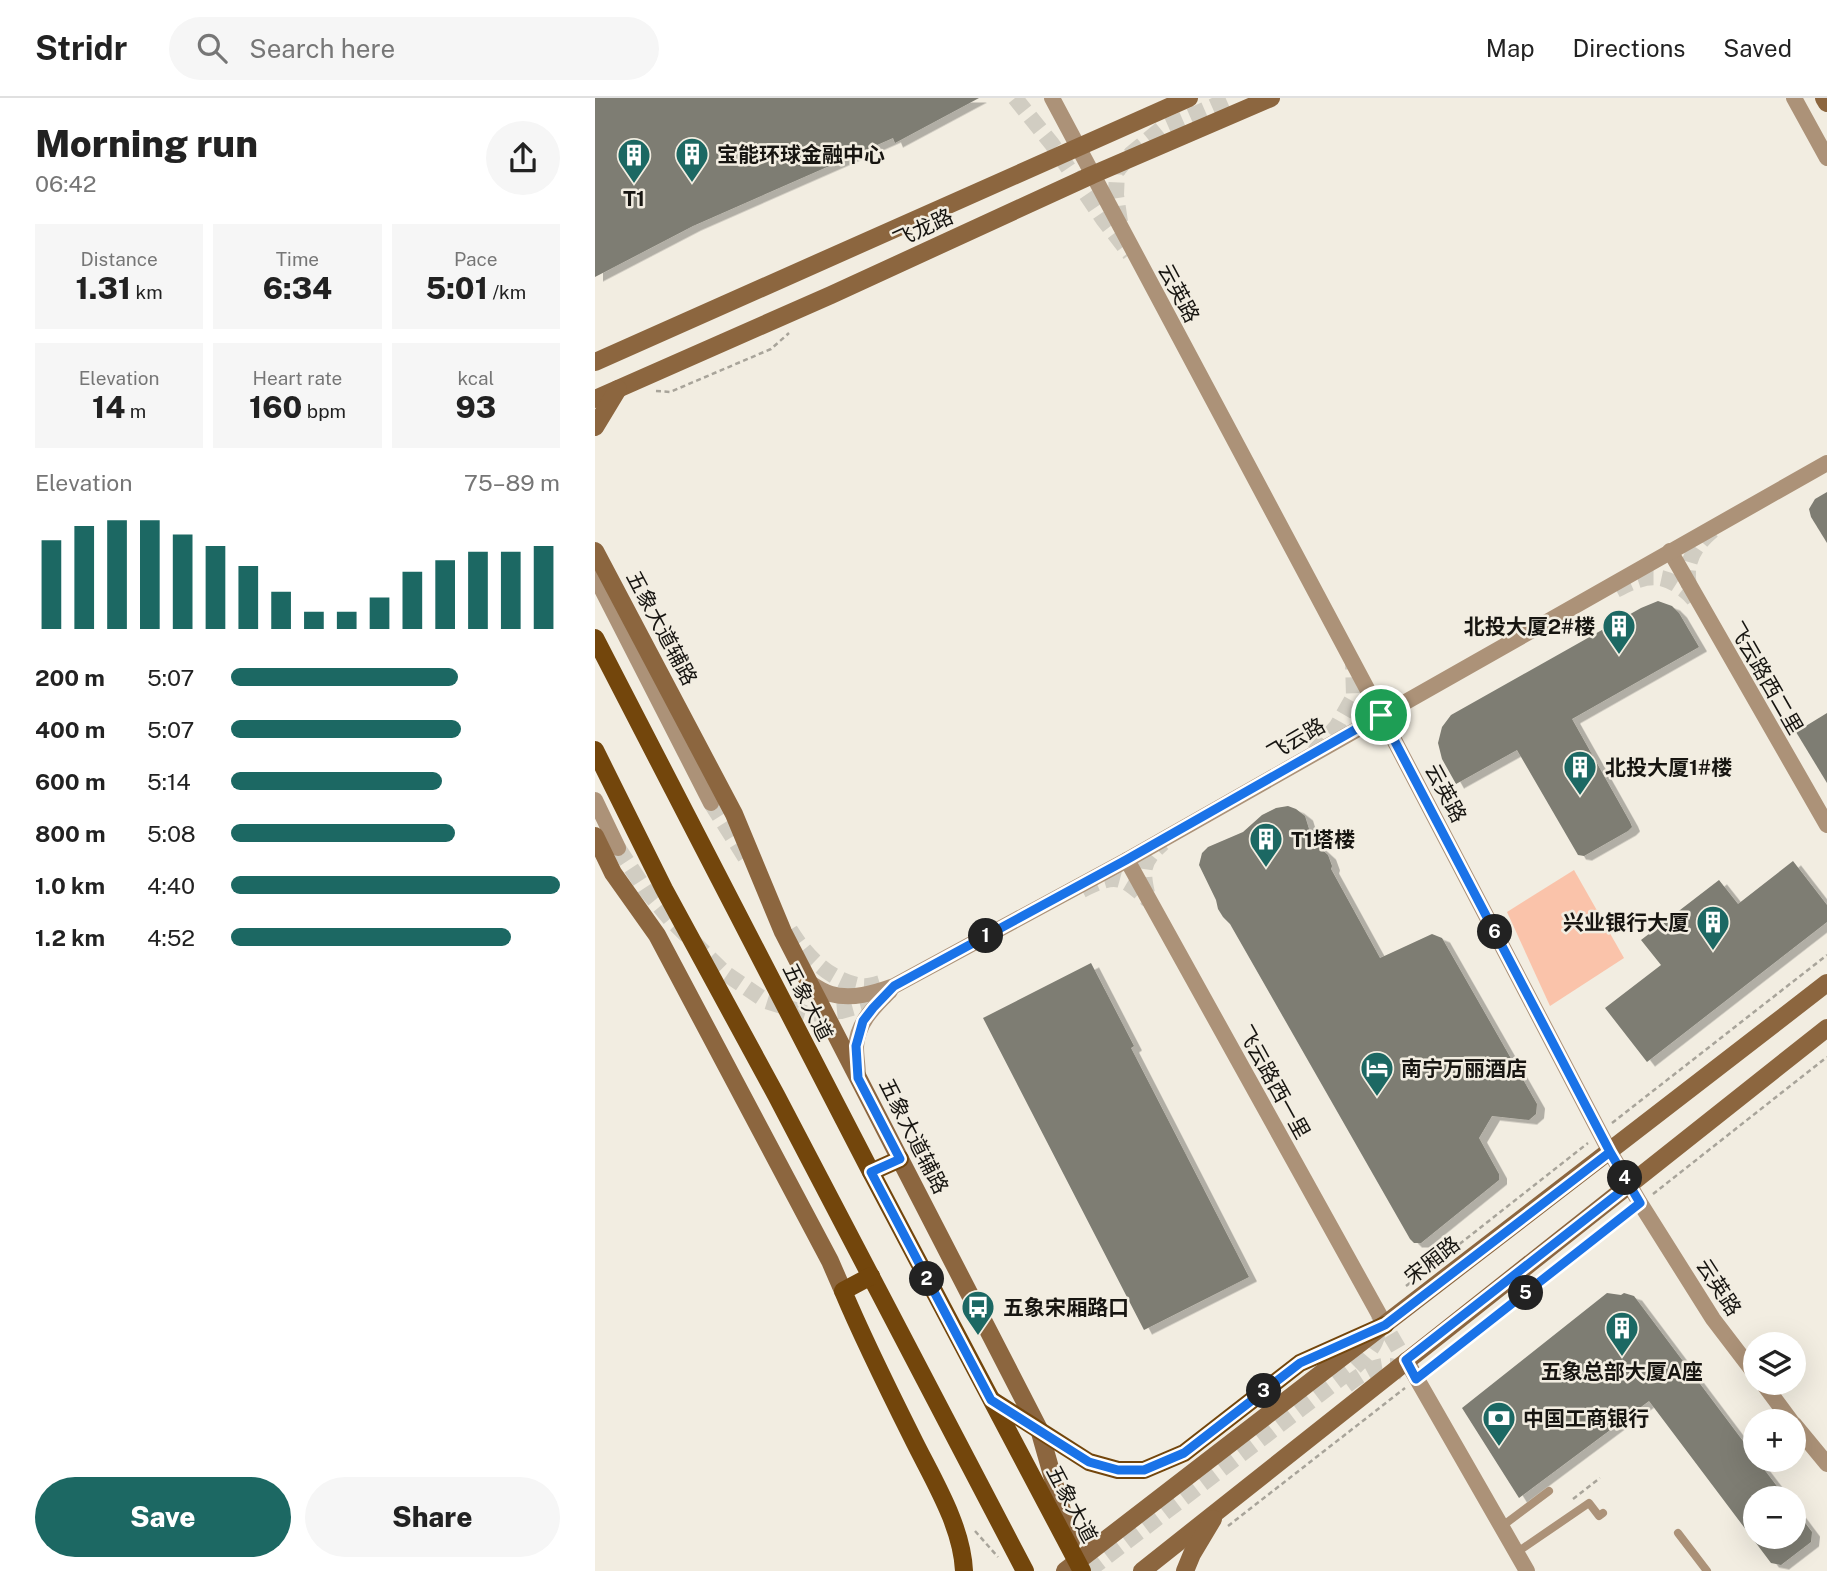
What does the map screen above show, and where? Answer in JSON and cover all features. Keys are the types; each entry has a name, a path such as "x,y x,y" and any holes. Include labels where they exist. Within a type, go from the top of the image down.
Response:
{"main road":[{"name":"五象大道","path":"595,638 991,1400 1075,1568"},
{"path":"595,750 664,889 776,1095 1025,1571"},
{"path":"871,1172 900,1159"},
{"path":"871,1276 843,1291 863,1340 938,1489 959,1539 964,1571"},
{"path":"991,1400 1089,1462 1118,1470 1144,1470 1184,1453 1300,1363 1385,1325"}],"street":[{"name":"云英路","path":"1052,98 1610,1152 1713,1319 1743,1358"},
{"name":"飞龙路","path":"595,362 1189,98"},
{"name":"飞龙路","path":"595,399 1092,175 1271,98"},
{"path":"1794,98 1827,158"},
{"path":"1824,98 1827,103"},
{"path":"595,427 618,389"},
{"name":"飞云路","path":"810,983 831,994 853,996 870,995 894,986 1126,860 1827,463"},
{"name":"五象大道辅路","path":"595,551 734,814 783,932 1039,1429 1075,1568"},
{"name":"飞云路西二里","path":"1669,551 1827,825"},
{"path":"595,576 711,803"},
{"path":"595,800 618,848"},
{"path":"595,836 613,873 657,935 830,1261 843,1291"},
{"name":"飞云路西一里","path":"1126,860 1385,1325"},
{"name":"宋厢路","path":"1075,1568 1827,984"},
{"name":"飞云路","path":"858,1078 856,1046 863,1021 894,986"},
{"path":"1142,1571 1827,1028"},
{"path":"1406,1360 1527,1571"},
{"path":"1772,1395 1783,1409"},
{"path":"1806,1438 1827,1464"},
{"path":"1185,1571 1218,1510"}],"lane":[{"path":"1501,1527 1549,1491"},
{"path":"1515,1551 1586,1499 1582,1494"},
{"path":"1515,1551 1589,1503 1599,1516 1603,1513"},
{"path":"1678,1533 1707,1571"}],"path":[{"path":"1202,1537 1226,1528 1827,1057"},
{"path":"1582,1494 1600,1478"}],"shaded area":[{"path":"1574,870 1624,958 1550,1006 1507,912"}],"building":[{"name":"宝能环球金融中心","path":"595,98 979,98 895,143 893,138 693,226 595,277"},
{"path":"1827,492 1827,543 1809,509 1815,499"},
{"path":"1658,601 1672,606 1679,613 1699,647 1572,719 1630,822 1632,827 1628,831 1584,856 1578,855 1517,750 1456,784 1442,759 1438,743 1442,727 1451,715"},
{"path":"1827,713 1827,783 1796,732"},
{"path":"1288,806 1305,816 1309,829 1318,846 1328,855 1331,869 1380,958 1432,934 1442,938 1537,1104 1536,1114 1529,1120 1492,1116 1479,1138 1499,1174 1499,1180 1421,1243 1414,1243 1410,1239 1230,924 1218,909 1199,865 1202,853 1208,847 1243,832 1262,815"},
{"path":"1793,861 1827,905 1827,922 1647,1062 1605,1008 1661,965 1641,940 1719,880 1738,904"},
{"path":"1091,963 1134,1046 1131,1048 1249,1277 1144,1330 983,1018"},
{"path":"1607,1293 1624,1293 1634,1296 1743,1441 1743,1472 1766,1472 1777,1486 1743,1486 1743,1526 1649,1401 1519,1498 1462,1408"},
{"path":"1806,1524 1812,1532 1811,1542 1806,1546"},
{"path":"1760,1549 1802,1549 1781,1565 1771,1563"}],"tunnel":[{"path":"1015,98 1052,144 1130,254"},
{"path":"1120,222 1116,195 1117,171 1131,154 1161,129 1232,98"},
{"path":"1689,586 1688,569 1692,555 1713,530"},
{"path":"1616,590 1640,579 1656,577 1680,587 1696,603"},
{"path":"1314,752 1337,726 1354,696 1353,662"},
{"path":"711,803 747,860"},
{"path":"1147,893 1144,870 1148,859 1163,843"},
{"path":"618,848 645,889 670,919 725,973 766,1001 808,1014 841,1011 874,1002 887,995"},
{"path":"1082,890 1103,881 1118,879 1148,900"},
{"path":"790,930 811,958 839,979 865,986 884,982"},
{"path":"1378,1314 1411,1370"},
{"path":"1088,1571 1354,1368 1375,1342 1378,1322"},
{"path":"1347,1385 1367,1372 1384,1366 1394,1367 1406,1374"}],"place":[{"name":"宝能环球金融中心","path":"692,184"},
{"name":"T1","path":"634,185"},
{"name":"北投大厦2#楼","path":"1619,656"},
{"name":"北投大厦1#楼","path":"1580,797"},
{"name":"T1塔楼","path":"1266,869"},
{"name":"兴业银行大厦","path":"1713,952"},
{"name":"南宁万丽酒店","path":"1377,1098"},
{"name":"五象宋厢路口","path":"978,1337"},
{"name":"五象总部大厦A座","path":"1622,1358"},
{"name":"中国工商银行","path":"1499,1448"}],"route":[{"path":"1381,715 1126,860 894,986 863,1021 856,1046 858,1078 900,1159 871,1172 991,1400 1089,1462 1118,1470 1144,1470 1184,1453 1300,1363 1385,1325 1610,1152 1629,1185 1406,1360 1416,1379 1640,1203 1610,1152 1381,715"}]}
